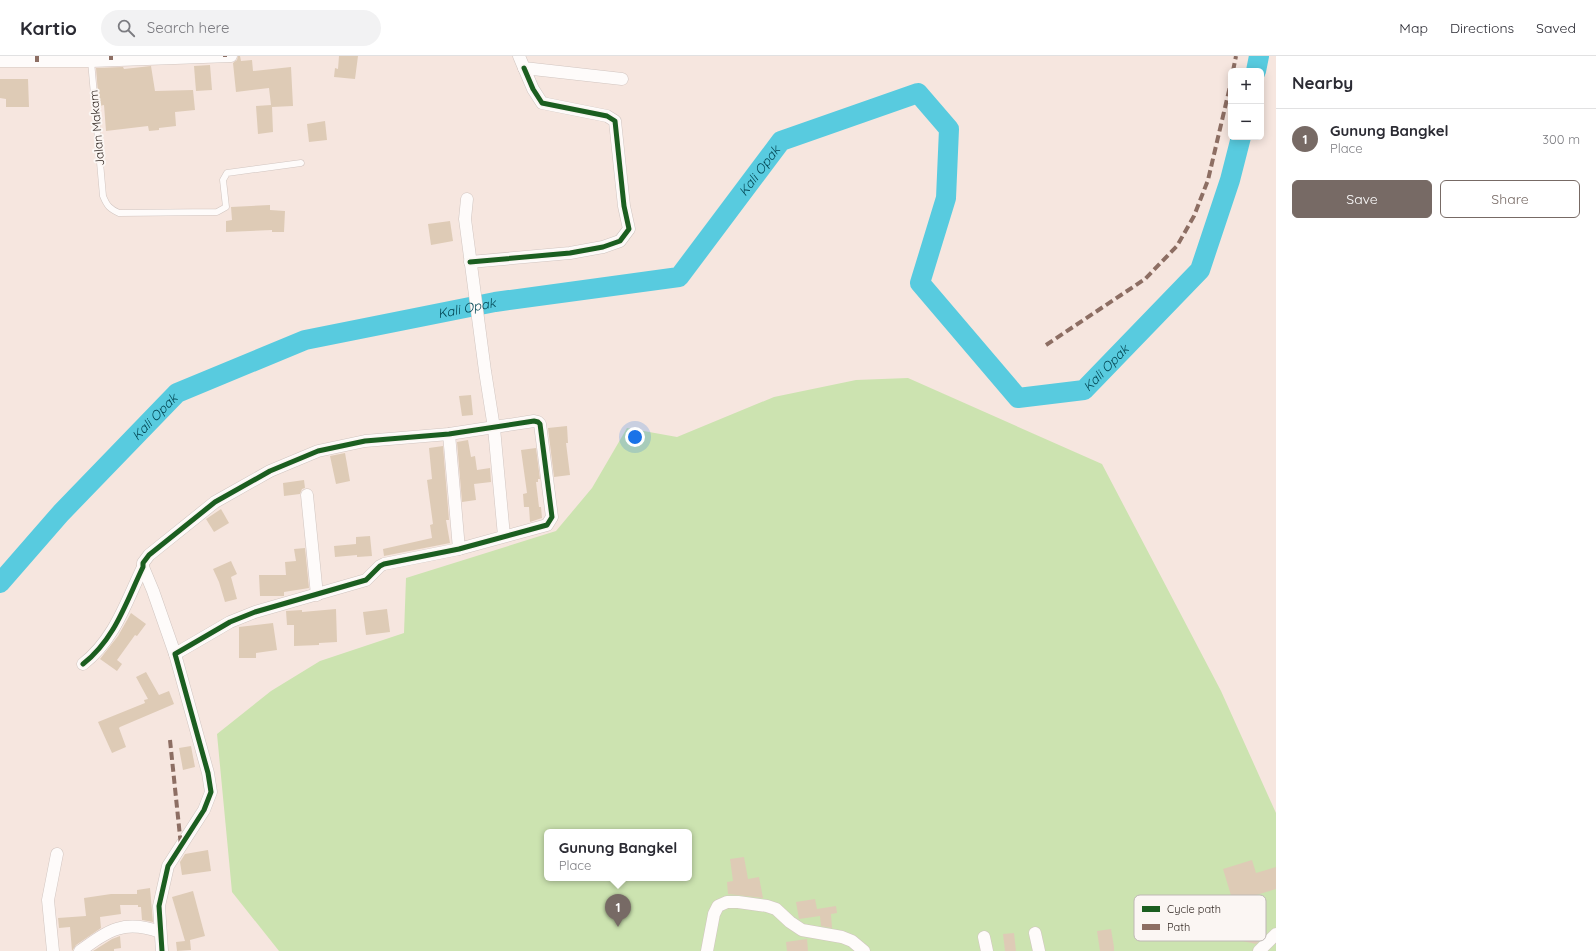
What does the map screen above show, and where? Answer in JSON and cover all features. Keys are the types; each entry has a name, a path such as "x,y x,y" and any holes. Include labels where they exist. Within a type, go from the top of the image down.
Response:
{"street":[{"path":"0,61 37,59 91,61 111,58 227,56"},
{"path":"470,262 570,253 602,247 620,241 629,229 624,206 615,121 607,116 542,103 518,56"},
{"path":"524,68 622,79"},
{"path":"467,199 465,218 484,371 494,428 504,536"},
{"path":"83,664 93,656 105,642 119,620 143,564 149,555 215,502 270,471 318,451 344,444 391,438 448,434 534,421 540,424 552,517 547,525 459,549 384,564 366,580 255,612 230,622 174,654"},
{"path":"448,434 459,549"},
{"path":"307,495 317,595"},
{"path":"143,567 153,591 174,654 208,773 211,792 204,810 168,866 159,906 162,951"},
{"path":"53,951 48,900 57,854"},
{"path":"707,951 714,914 718,906 728,902 752,903 776,909 790,922 802,930 842,937 852,941 864,951"},
{"path":"80,951 100,936 113,930 128,926 151,929 160,932"},
{"path":"1035,933 1039,951"},
{"path":"1259,951 1276,934"},
{"path":"984,937 987,951"}],"lane":[{"name":"Jalan Makam","path":"91,61 104,196 106,204 110,209 119,213 217,212 226,207 223,180 227,173 301,163"}],"green space":[{"path":"908,378 1102,464 1221,691 1276,813 1276,951 279,951 232,892 217,734 271,691 320,661 404,633 406,578 556,531 592,488 627,428 677,437 774,397 856,380"}],"building":[{"path":"238,56 240,56 241,61 252,60 253,71 291,67 293,106 272,107 273,132 258,134 256,106 271,105 269,88 236,92 233,63 237,60"},
{"path":"339,56 358,56 355,79 334,77 335,68 338,69"},
{"path":"210,65 212,90 196,91 194,66"},
{"path":"151,66 155,91 193,90 195,110 175,112 176,126 149,131 148,126 106,131 104,105 99,106 96,68 123,67 124,69"},
{"path":"0,79 28,79 29,107 6,107 6,99 0,98"},
{"path":"325,121 327,140 309,142 307,124"},
{"path":"270,205 270,210 285,211 284,232 272,232 272,230 226,232 226,221 232,220 231,207"},
{"path":"450,221 453,241 431,245 428,224"},
{"path":"471,395 473,415 462,416 459,396"},
{"path":"567,426 568,443 566,443 570,475 554,477 548,428"},
{"path":"468,440 471,457 475,456 477,470 490,468 491,482 474,484 476,500 462,502 457,442"},
{"path":"443,446 449,520 446,520 450,543 384,556 383,549 432,538 430,525 433,524 427,480 432,479 429,448"},
{"path":"536,448 540,479 536,482 542,518 530,522 529,507 524,507 523,494 527,493 521,450"},
{"path":"345,453 350,481 336,484 330,456"},
{"path":"304,480 305,488 302,489 300,494 284,496 283,483"},
{"path":"221,509 229,523 214,532 206,519"},
{"path":"370,536 372,556 357,557 357,555 335,557 334,546 356,544 356,537"},
{"path":"305,548 309,588 284,592 284,596 260,596 259,575 286,575 285,562 296,561 294,549"},
{"path":"231,561 237,574 231,577 237,599 225,602 213,569"},
{"path":"336,609 337,642 319,643 319,645 294,646 294,625 287,625 286,611 302,610 302,612"},
{"path":"387,609 390,632 366,635 363,612"},
{"path":"131,613 146,624 137,636 135,635 117,660 122,664 117,671 100,659 118,636"},
{"path":"273,623 277,650 256,653 256,658 239,658 239,627"},
{"path":"146,672 159,695 169,691 174,704 120,727 119,728 126,747 112,753 98,722 145,703 144,700 148,699 136,677"},
{"path":"191,746 195,767 183,770 179,748"},
{"path":"208,850 211,871 182,875 180,862 185,854"},
{"path":"744,857 748,879 759,877 763,898 728,894 727,882 733,881 730,859"},
{"path":"1252,860 1256,873 1276,867 1276,889 1256,895 1231,895 1223,869"},
{"path":"150,888 153,922 142,920 141,907 138,907 138,905 120,905 121,914 100,917 101,928 76,945 72,951 70,927 59,928 58,918 86,916 84,898 111,894 137,894 137,890"},
{"path":"193,891 205,936 190,940 191,950 177,951 176,942 185,941 172,897"},
{"path":"815,899 817,909 836,906 837,913 831,914 832,928 821,926 820,916 799,919 796,902"},
{"path":"1111,929 1114,951 1100,951 1097,931"},
{"path":"1014,933 1016,951 1005,951 1003,934"},
{"path":"120,936 121,948 114,949 114,951 93,951 112,939"},
{"path":"807,939 808,951 787,951 786,942"},
{"path":"1242,941 1259,941 1256,944"}],"waterway":[{"name":"Kali Opak","path":"1257,68 1259,56"},
{"name":"Kali Opak","path":"0,583 61,513 177,393 305,340 495,302 679,277 781,141 918,93 949,129 946,198 920,283 1018,398 1084,390 1200,270 1230,180 1240,140"}],"marked path":[{"path":"37,56 37,62"},
{"path":"1234,68 1236,56"},
{"path":"1046,345 1145,279 1177,246 1194,216 1208,180 1228,95"},
{"path":"170,740 181,846"}],"cycle path":[{"path":"470,262 570,253 603,247 620,241 629,229 624,206 615,121 607,116 542,103 533,89 524,68"},
{"path":"83,664 94,654 112,632 143,567 143,563 149,555 215,502 270,471 318,451 365,441 449,434 534,421 540,424 552,517 547,525 459,549 384,564 366,580 255,612 230,622 175,654 208,773 211,792 204,810 168,866 159,906 162,951"}],"place":[{"name":"Gunung Bangkel","path":"618,927"}]}
